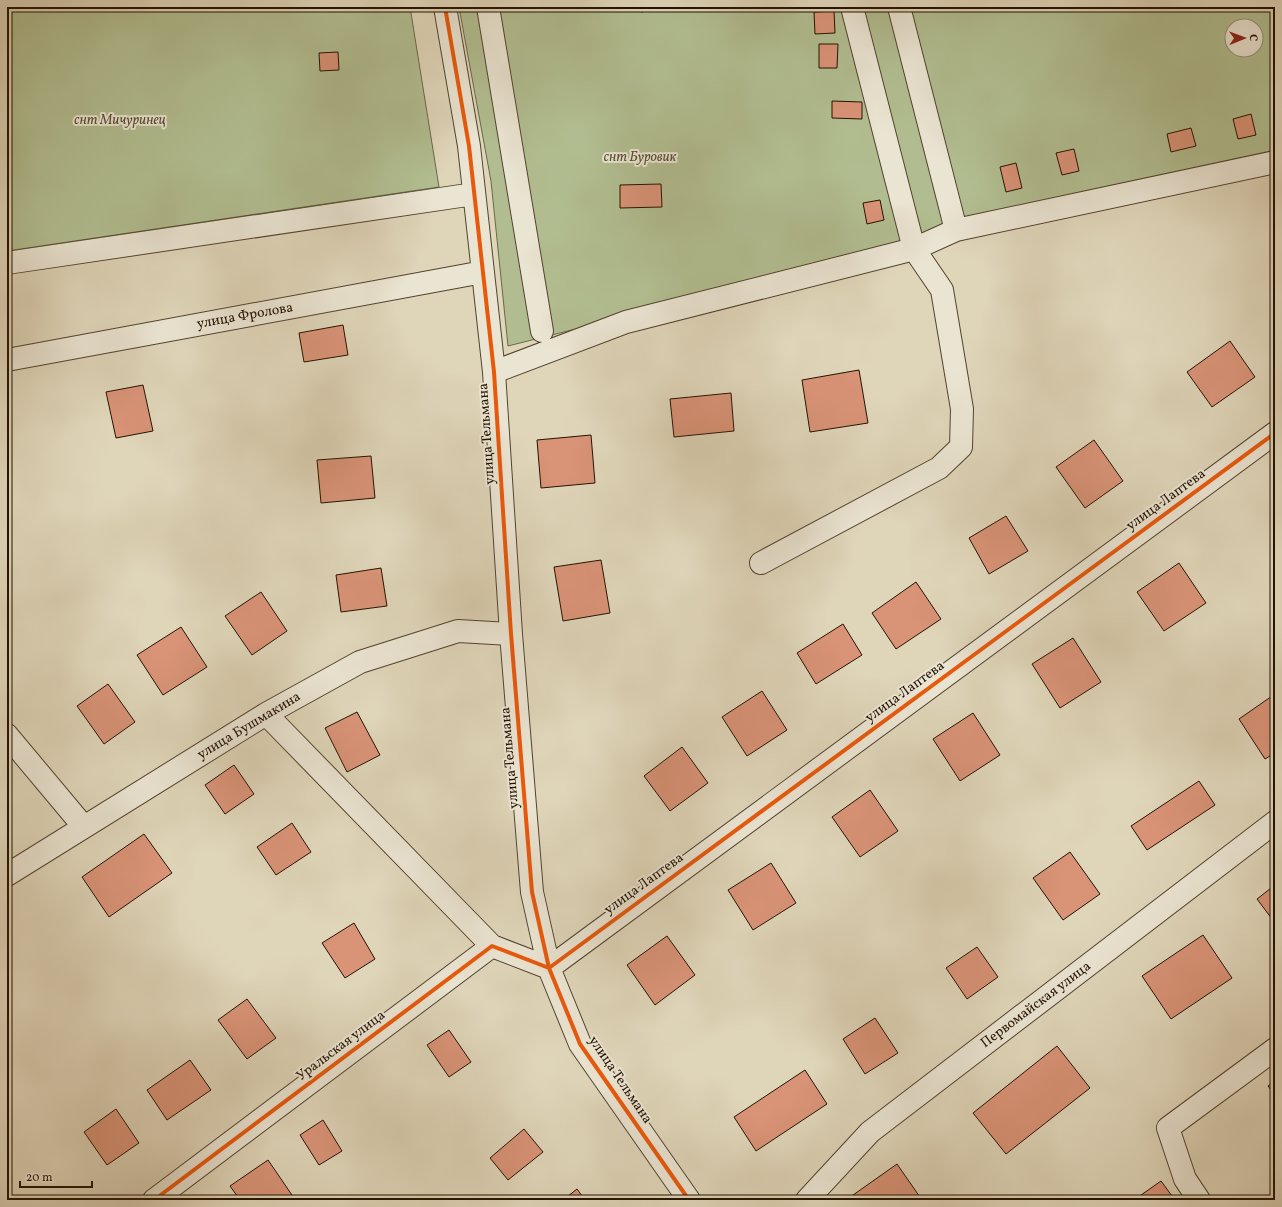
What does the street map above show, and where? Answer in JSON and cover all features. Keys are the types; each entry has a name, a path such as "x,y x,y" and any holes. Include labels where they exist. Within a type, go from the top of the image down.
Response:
{"street":[{"name":"улица Тельмана","path":"445,7 469,146 494,372 511,634 532,892 549,968 580,1044 689,1200"},
{"path":"488,7 542,331"},
{"path":"761,563 939,468 961,448 962,409 942,290 914,249 852,7"},
{"path":"899,7 956,230"},
{"path":"494,372 626,322 914,249 956,230 1275,162"},
{"path":"7,263 474,194"},
{"name":"улица Фролова","path":"7,360 483,272"},
{"name":"улица Лаптева","path":"549,968 1275,433"},
{"name":"улица Бушмакина","path":"7,875 266,714 360,662 458,631 511,634"},
{"path":"266,714 492,946 549,968"},
{"path":"7,735 84,828"},
{"name":"Первомайская улица","path":"807,1200 870,1132 1275,822"},
{"name":"Уральская улица","path":"154,1200 492,946"},
{"path":"1199,1200 1185,1179 1168,1128 1275,1049"}],"green space":[{"name":"снт Мичуринец","path":"7,7 410,7 439,187 7,251"},
{"name":"снт Буровик","path":"459,7 1275,7 1275,153 508,346 491,181"}],"building":[{"path":"640,7 662,7 662,8 641,12"},
{"path":"834,11 835,33 815,34 814,12"},
{"path":"819,44 838,44 837,68 819,68"},
{"path":"338,52 339,70 320,71 319,53"},
{"path":"832,101 862,102 862,119 832,118"},
{"path":"1251,114 1256,135 1238,139 1233,119"},
{"path":"1191,128 1196,146 1171,152 1167,134"},
{"path":"1074,149 1079,171 1062,175 1056,153"},
{"path":"1016,163 1022,188 1006,192 1000,167"},
{"path":"661,184 662,207 620,208 620,185"},
{"path":"880,200 884,220 867,224 863,203"},
{"path":"343,325 348,355 304,362 299,333"},
{"path":"1230,341 1255,377 1212,407 1187,372"},
{"path":"859,370 868,423 810,432 802,380"},
{"path":"143,385 153,431 116,438 106,392"},
{"path":"731,393 734,431 674,437 670,399"},
{"path":"591,435 595,483 541,488 537,440"},
{"path":"1094,440 1123,481 1085,508 1056,467"},
{"path":"371,456 375,498 321,503 317,460"},
{"path":"7,501 10,527 7,527"},
{"path":"1006,516 1028,551 989,574 969,538"},
{"path":"601,560 610,613 563,621 554,567"},
{"path":"1179,563 1206,603 1164,631 1137,592"},
{"path":"381,568 387,606 341,612 336,575"},
{"path":"916,582 941,619 896,649 872,613"},
{"path":"261,592 287,631 252,655 225,616"},
{"path":"843,624 862,655 816,684 797,653"},
{"path":"181,627 207,667 163,695 137,655"},
{"path":"1073,638 1101,682 1060,708 1032,664"},
{"path":"108,684 135,722 104,744 77,706"},
{"path":"762,691 787,730 747,756 722,717"},
{"path":"1275,694 1275,753 1265,759 1239,719"},
{"path":"357,712 380,755 347,772 325,728"},
{"path":"973,713 1000,755 960,781 933,739"},
{"path":"682,747 708,783 670,811 644,776"},
{"path":"234,765 254,794 225,814 205,785"},
{"path":"1199,781 1215,805 1147,850 1131,826"},
{"path":"870,790 898,831 860,857 832,817"},
{"path":"292,823 311,852 276,875 257,847"},
{"path":"144,834 172,873 109,917 82,877"},
{"path":"1070,852 1100,894 1063,920 1033,878"},
{"path":"771,863 796,903 753,930 728,890"},
{"path":"1275,885 1275,923 1257,899"},
{"path":"354,923 375,959 345,978 322,943"},
{"path":"1203,935 1232,978 1171,1019 1142,976"},
{"path":"667,936 695,975 655,1005 627,965"},
{"path":"977,947 998,977 967,999 946,968"},
{"path":"247,999 276,1038 247,1059 218,1020"},
{"path":"875,1018 898,1053 865,1074 843,1039"},
{"path":"449,1030 471,1062 449,1077 427,1045"},
{"path":"1057,1046 1090,1088 1006,1154 973,1113"},
{"path":"190,1060 211,1090 167,1120 147,1090"},
{"path":"805,1070 827,1104 756,1151 734,1117"},
{"path":"1275,1081 1275,1095 1268,1086"},
{"path":"116,1109 139,1143 107,1165 84,1132"},
{"path":"323,1120 342,1151 319,1165 300,1135"},
{"path":"524,1129 543,1152 508,1180 490,1158"},
{"path":"268,1160 294,1198 290,1200 240,1200 230,1186"},
{"path":"897,1164 922,1200 846,1200"},
{"path":"1161,1181 1175,1200 1134,1200"},
{"path":"577,1189 585,1200 563,1200"}],"cycle path":[{"path":"445,7 469,146 494,372 511,634 532,892 549,968 580,1044 689,1200"},
{"path":"154,1200 492,946 549,968 1275,433"}]}
